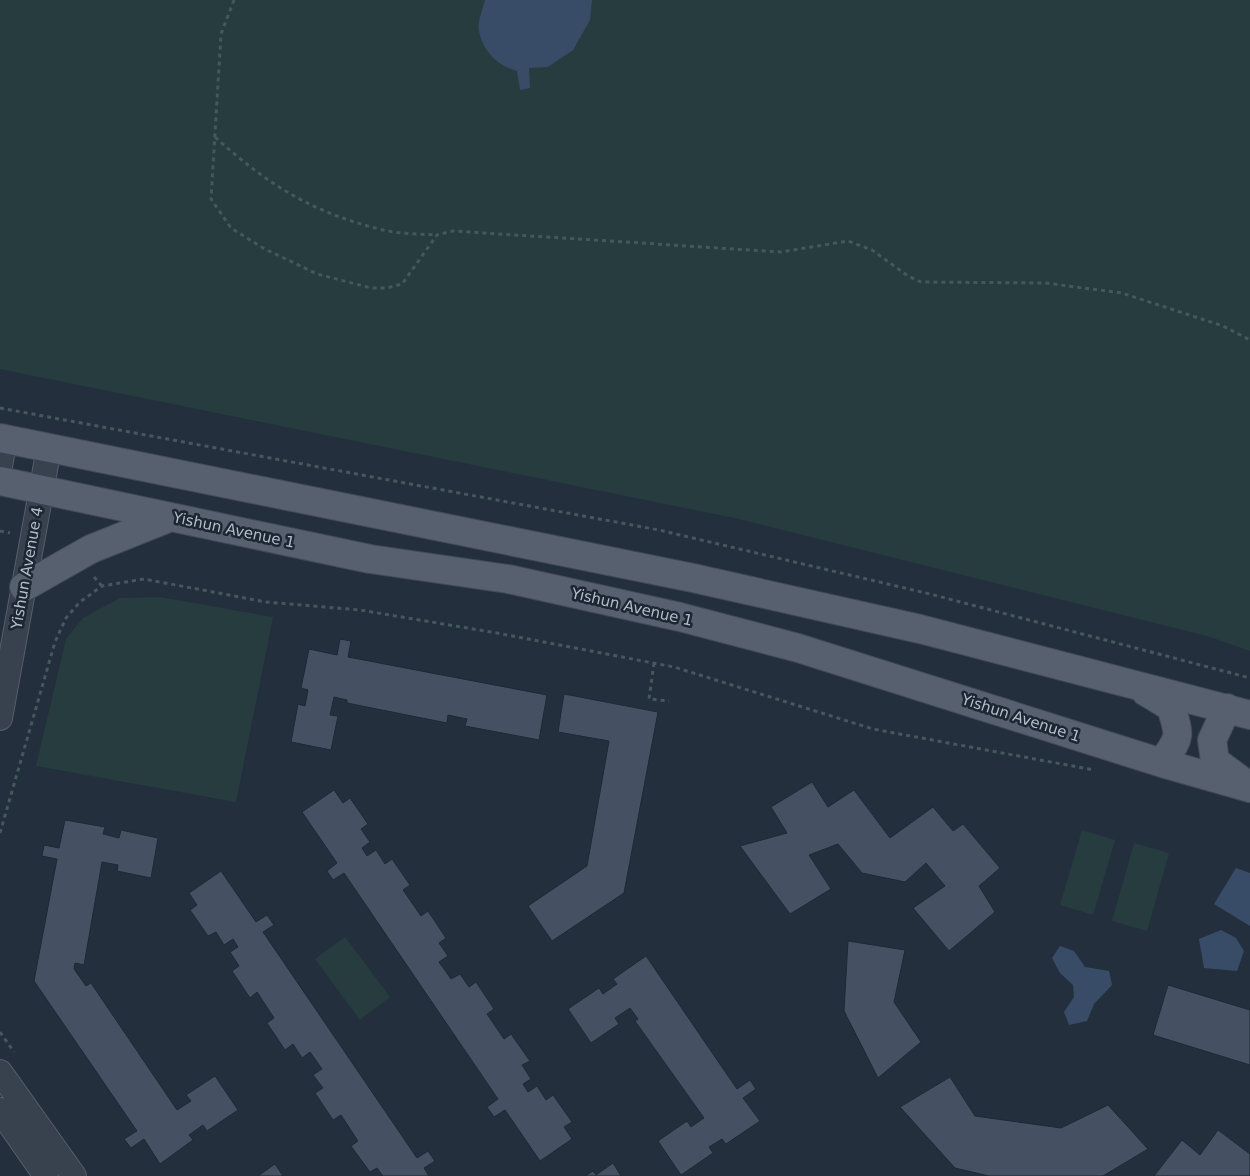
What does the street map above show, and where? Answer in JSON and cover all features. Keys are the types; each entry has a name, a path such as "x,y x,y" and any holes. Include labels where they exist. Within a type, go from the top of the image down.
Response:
{"main road":[{"path":"2,438 693,578 920,629 1238,711 1212,740 1215,762 1250,786"},
{"name":"Yishun Avenue 1","path":"0,480 370,559 508,579 680,617 798,648 1162,763 1250,786"},
{"path":"24,587 91,549 171,517"},
{"path":"1133,684 1171,707 1178,739 1162,763"}],"street":[{"path":"0,466 2,438"},
{"name":"Yishun Avenue 4","path":"0,718 50,448"},
{"path":"0,1072 67,1173"},
{"path":"0,1110 46,1176"}],"path":[{"path":"234,0 221,34 211,199 231,228 263,248 317,274 371,288 387,288 402,284 437,236"},
{"path":"215,137 249,168 288,194 321,209 384,230 437,236 453,231 781,252 848,242 872,250 908,276 921,282 1045,283 1122,292 1223,326 1250,340"},
{"path":"0,408 659,530 930,594 1250,678"},
{"path":"0,833 55,642 66,618 80,602 102,586 144,579 266,602 360,610 497,633 674,667 873,728 1100,772"},
{"path":"654,664 649,699 669,701"}],"green space":[{"path":"0,0 1250,0 1250,651 1207,636 739,519 0,369"},
{"path":"160,597 273,617 236,802 36,766 66,639 83,618 120,598"},
{"path":"1082,830 1115,840 1093,915 1060,905"},
{"path":"1134,843 1169,853 1147,931 1112,921"},
{"path":"345,937 390,997 360,1020 315,959"}],"water":[{"path":"485,0 592,0 590,20 573,50 548,67 529,68 530,88 520,90 517,71 504,66 492,57 481,39 479,24"},
{"path":"1236,868 1250,873 1250,926 1214,904"},
{"path":"1221,930 1236,938 1244,951 1237,971 1204,968 1199,939"},
{"path":"1060,946 1074,951 1085,967 1109,971 1112,985 1094,1004 1087,1021 1069,1025 1064,1012 1074,997 1073,985 1060,973 1052,958"}],"building":[{"path":"340,639 351,641 348,657 547,695 539,740 465,726 467,719 448,715 447,723 347,703 347,700 334,697 330,715 338,716 331,750 291,742 298,704 305,706 308,690 301,688 309,649 337,655"},
{"path":"564,694 658,712 624,893 552,941 528,906 587,866 609,741 558,732"},
{"path":"812,782 828,807 854,790 890,838 933,807 953,831 963,824 1000,868 979,886 995,912 949,951 913,908 945,886 926,863 905,882 862,873 838,844 809,855 831,889 790,914 740,846 787,833 771,807"},
{"path":"334,790 343,803 350,798 368,824 361,829 370,842 362,848 367,856 376,850 385,864 392,859 410,885 403,890 421,916 428,911 446,938 439,943 448,956 439,962 451,979 460,974 469,987 476,982 494,1009 487,1014 504,1039 511,1034 530,1061 522,1065 531,1079 523,1084 528,1092 537,1086 546,1100 553,1095 572,1122 564,1127 572,1139 540,1161 505,1110 494,1117 487,1107 498,1099 344,873 333,880 327,871 337,863 302,812"},
{"path":"65,820 105,827 103,834 119,838 121,830 158,838 151,878 117,871 118,865 102,862 84,965 75,963 74,969 86,986 91,983 177,1110 191,1101 186,1095 215,1076 238,1110 207,1131 203,1125 189,1135 193,1140 160,1164 144,1139 131,1148 124,1139 137,1131 34,981 57,859 42,856 44,845 59,848"},
{"path":"221,871 256,922 267,915 274,925 263,932 417,1158 428,1151 435,1161 424,1168 429,1176 383,1176 377,1168 370,1172 351,1146 358,1141 341,1115 333,1120 315,1093 323,1088 313,1075 322,1069 310,1052 302,1058 293,1044 285,1050 267,1023 274,1018 257,992 250,998 232,971 239,966 230,952 238,947 233,939 224,945 216,932 208,936 190,910 197,905 189,893"},
{"path":"848,941 905,950 894,1002 921,1042 878,1078 844,1011"},
{"path":"646,956 737,1089 750,1080 756,1089 743,1098 760,1121 726,1144 722,1139 709,1147 713,1153 681,1175 658,1141 687,1121 691,1127 704,1118 635,1021 638,1019 630,1008 615,1018 619,1024 591,1043 568,1009 599,988 603,994 617,984 613,979"},
{"path":"1168,985 1250,1010 1250,1065 1153,1035"},
{"path":"950,1077 975,1116 1061,1128 1108,1105 1148,1149 1103,1176 989,1176 955,1168 900,1107"},
{"path":"1218,1130 1250,1154 1250,1176 1154,1176 1182,1140 1200,1155"},
{"path":"613,1163 621,1176 585,1176 593,1171 596,1175"},
{"path":"275,1164 283,1176 258,1176"}]}
